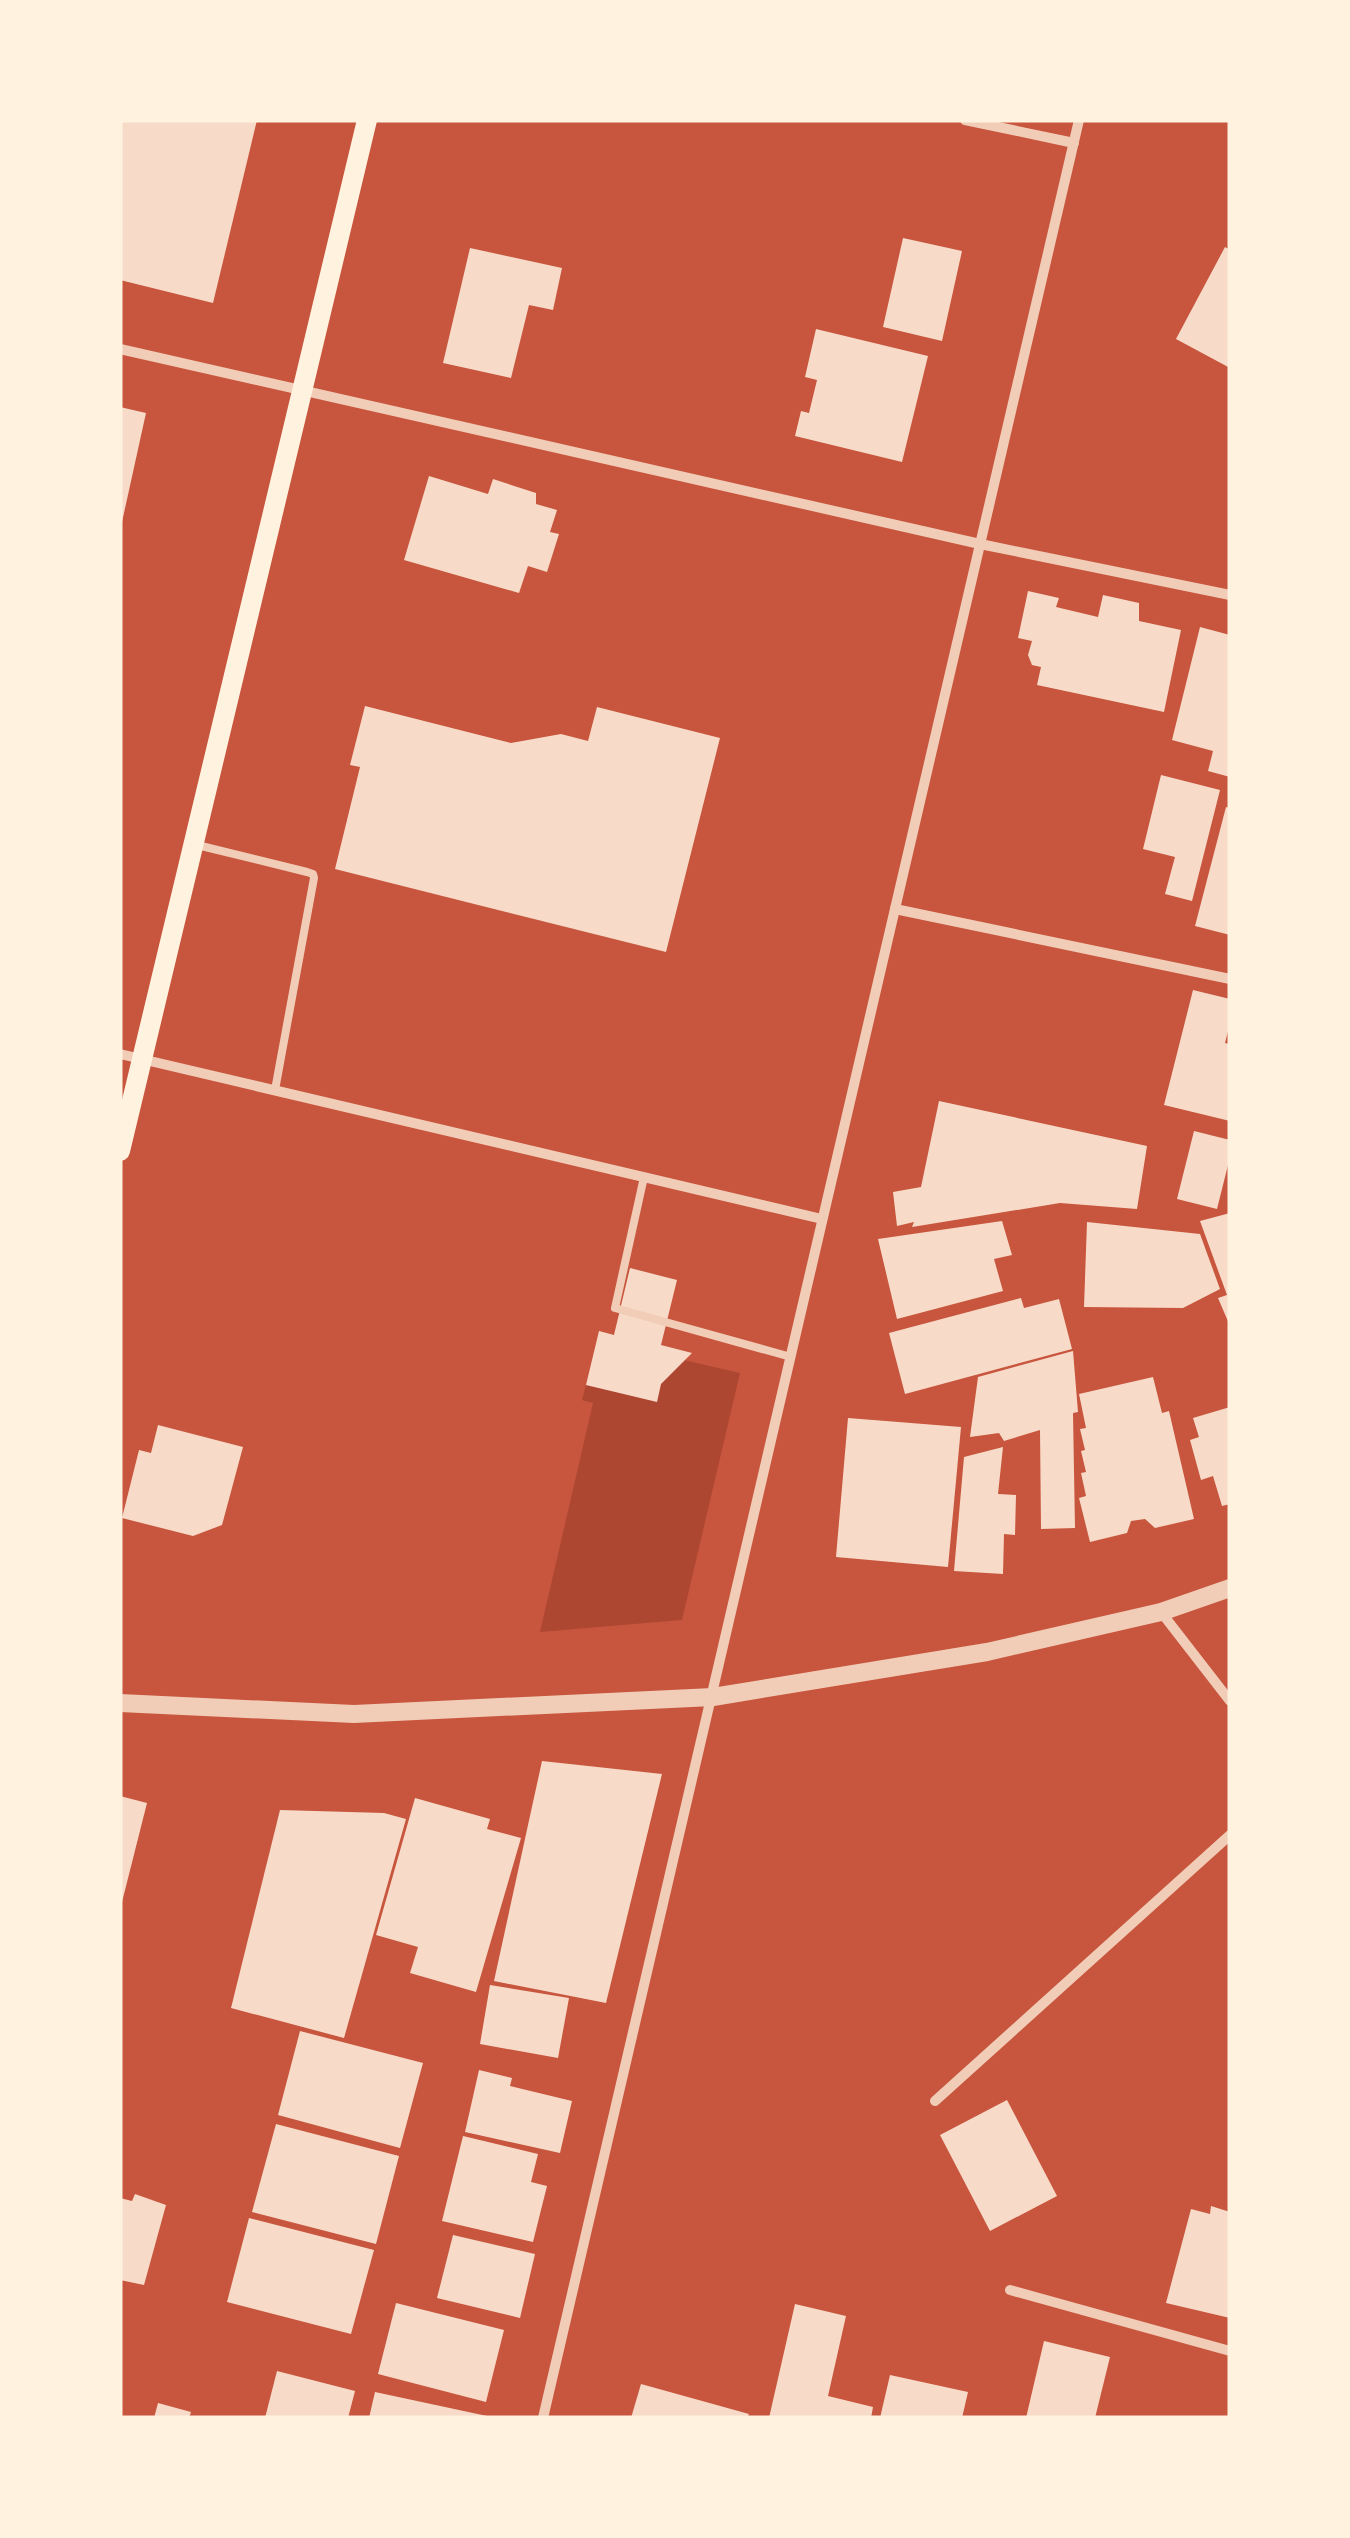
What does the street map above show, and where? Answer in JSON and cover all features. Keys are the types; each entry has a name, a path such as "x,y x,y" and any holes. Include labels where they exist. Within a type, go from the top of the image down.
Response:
{"main road":[{"path":"120,1151 368,120"}],"street":[{"path":"965,120 1074,142"},
{"path":"543,2418 1079,120"},
{"path":"120,349 980,544 1230,595"},
{"path":"895,909 1230,979"},
{"path":"120,1054 822,1219"},
{"path":"120,1703 354,1714 713,1696 987,1652 1161,1612 1230,1588"},
{"path":"1161,1612 1230,1701"},
{"path":"935,2101 1230,1835"},
{"path":"1010,2290 1230,2351"}],"lane":[{"path":"193,844 313,874 275,1090"},
{"path":"644,1177 615,1308 791,1356"}],"shaded area":[{"path":"684,1360 740,1373 682,1620 540,1632 593,1403 582,1400 586,1385 657,1401 661,1384"}],"building":[{"path":"120,120 257,120 213,303 120,280"},
{"path":"903,238 962,251 942,341 883,327"},
{"path":"1225,247 1230,250 1230,368 1176,339"},
{"path":"470,248 562,268 553,310 529,305 511,378 443,363"},
{"path":"816,329 928,356 902,462 795,436 801,411 809,413 817,380 805,377"},
{"path":"120,407 146,413 122,522 120,521"},
{"path":"429,476 488,494 493,479 536,493 536,504 557,510 550,532 559,534 547,572 528,566 519,593 404,560"},
{"path":"1028,591 1059,598 1056,607 1098,617 1103,595 1139,603 1139,621 1181,630 1164,712 1037,685 1041,667 1032,665 1028,655 1032,641 1018,638"},
{"path":"1200,627 1230,635 1230,777 1208,771 1213,751 1172,740"},
{"path":"365,706 511,743 561,734 588,741 597,707 720,738 666,952 335,869 360,767 350,765"},
{"path":"1161,775 1220,790 1192,901 1165,894 1175,857 1143,849"},
{"path":"1226,807 1230,808 1230,935 1195,926"},
{"path":"1193,990 1230,999 1225,1043 1230,1044 1230,1121 1164,1105"},
{"path":"939,1101 1147,1146 1137,1209 1060,1203 912,1227 914,1222 897,1226 893,1192 921,1187"},
{"path":"1194,1131 1230,1140 1230,1157 1217,1209 1177,1199"},
{"path":"1230,1213 1230,1326 1218,1298 1227,1295 1200,1221"},
{"path":"1002,1221 1012,1255 994,1259 1003,1291 897,1319 878,1239"},
{"path":"1087,1222 1200,1234 1220,1289 1183,1308 1084,1307"},
{"path":"630,1268 677,1280 661,1345 692,1353 661,1384 657,1402 586,1385 599,1331 614,1335"},
{"path":"1021,1298 1024,1308 1059,1299 1072,1349 905,1394 889,1333"},
{"path":"1073,1351 1078,1412 1073,1413 1075,1528 1041,1529 1040,1430 1004,1441 999,1433 970,1437 978,1377"},
{"path":"1153,1377 1162,1413 1169,1411 1194,1519 1155,1528 1145,1519 1131,1521 1127,1533 1090,1542 1079,1498 1086,1496 1081,1473 1086,1472 1081,1451 1085,1450 1080,1429 1086,1428 1079,1394"},
{"path":"1230,1407 1230,1504 1222,1506 1213,1476 1201,1480 1190,1440 1199,1437 1193,1418"},
{"path":"848,1418 961,1427 948,1567 836,1557"},
{"path":"158,1425 243,1447 222,1525 193,1536 122,1518 139,1450 151,1453"},
{"path":"1003,1447 998,1494 1016,1495 1015,1535 1004,1534 1003,1574 954,1571 964,1457"},
{"path":"542,1761 662,1774 606,2003 494,1981"},
{"path":"120,1796 147,1803 121,1906 120,1906"},
{"path":"415,1798 490,1819 487,1829 521,1838 476,1992 410,1973 418,1947 376,1935"},
{"path":"280,1810 384,1813 406,1819 344,2038 231,2008"},
{"path":"490,1985 569,1998 558,2058 480,2044"},
{"path":"300,2031 423,2063 400,2148 278,2115"},
{"path":"479,2070 512,2078 510,2086 572,2101 560,2153 465,2132"},
{"path":"1007,2100 1057,2196 990,2231 940,2135"},
{"path":"276,2124 399,2156 376,2244 252,2212"},
{"path":"463,2136 538,2154 531,2182 547,2186 533,2242 442,2221"},
{"path":"135,2194 166,2205 144,2285 120,2280 120,2198 132,2201"},
{"path":"1211,2206 1230,2212 1230,2318 1166,2303 1191,2209 1210,2214"},
{"path":"249,2218 374,2250 351,2334 227,2302"},
{"path":"453,2235 535,2254 520,2318 437,2298"},
{"path":"396,2303 504,2330 486,2402 378,2374"},
{"path":"795,2304 846,2316 828,2396 873,2407 871,2418 769,2418"},
{"path":"1044,2341 1110,2357 1095,2418 1026,2418"},
{"path":"277,2371 355,2391 348,2418 265,2418"},
{"path":"890,2375 968,2392 962,2418 880,2418"},
{"path":"641,2384 749,2414 747,2418 631,2418"},
{"path":"375,2392 487,2416 369,2418"},
{"path":"158,2403 191,2412 189,2418 154,2418"}]}
